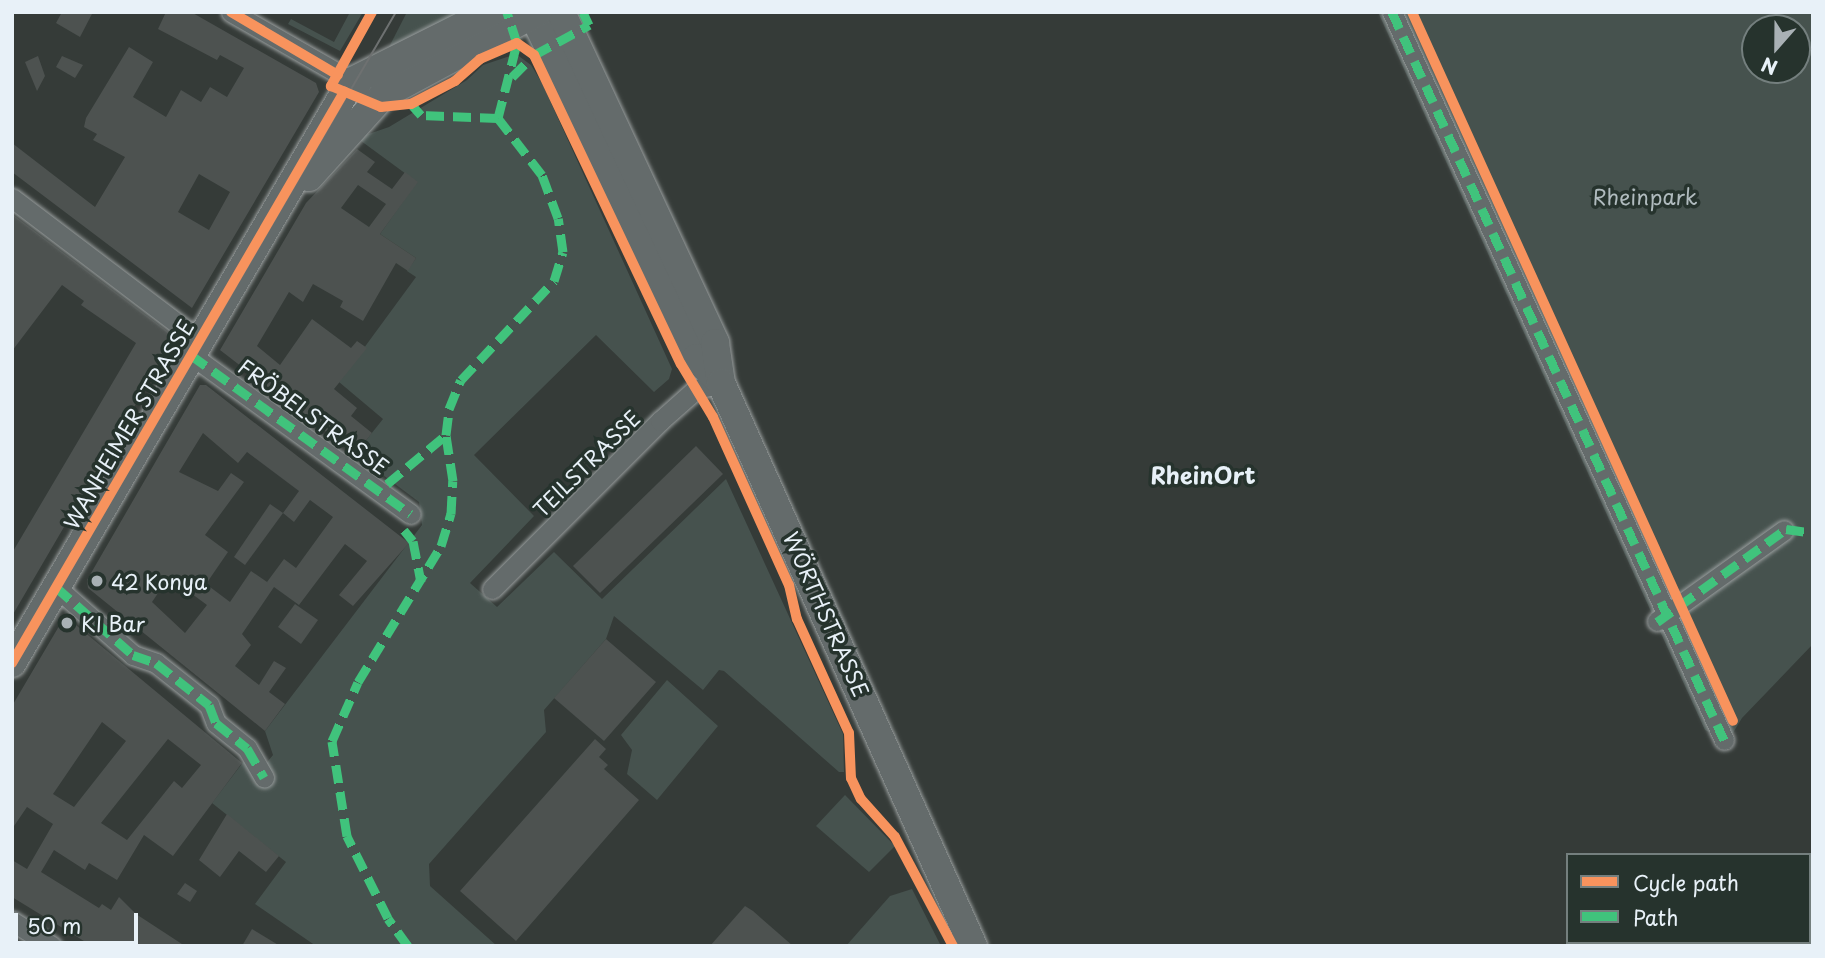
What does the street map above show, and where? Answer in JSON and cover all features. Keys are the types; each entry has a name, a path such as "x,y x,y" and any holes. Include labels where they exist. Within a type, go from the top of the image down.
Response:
{"street":[{"path":"230,12 351,82 383,95"},
{"path":"351,82 491,12"},
{"name":"WÖRTHSTRASSE","path":"561,12 654,207 715,344 721,383 973,946"},
{"path":"1392,12 1662,618 1724,740"},
{"name":"WANHEIMER STRASSE","path":"279,206 313,174 383,95 534,13"},
{"name":"WÖRTHSTRASSE","path":"534,13 696,358 721,383"},
{"path":"313,174 358,92 351,82"},
{"name":"WANHEIMER STRASSE","path":"15,653 351,82"},
{"name":"FRÖBELSTRASSE","path":"12,198 195,348 411,514"},
{"name":"TEILSTRASSE","path":"492,589 660,421 696,389 721,383"},
{"path":"1662,618 1784,530"},
{"path":"56,587 133,655 156,663 209,705 216,723 247,748 264,777"},
{"path":"12,921 52,946"}],"green space":[{"path":"350,12 363,12 340,51 288,24 291,19 334,42"},
{"path":"407,12 459,12 387,51"},
{"name":"Rheinpark","path":"1378,12 1813,12 1813,644 1742,718 1728,741 1705,730"},
{"path":"516,54 531,65 542,83 672,369 669,379 654,392 596,335 474,455 534,516 470,583 497,607 554,552 602,599 726,479 843,734 844,772 839,772 724,671 719,670 703,690 614,616 606,639 544,710 546,732 429,864 430,886 497,946 316,946 255,904 286,862 212,803 244,761 260,771 273,755 265,731 422,525 419,502 355,454 383,419 339,382 416,277 407,271 416,258 380,234 417,182 357,138 389,127 467,80 483,65"},
{"path":"667,680 718,726 657,800 627,774 632,750 621,735"},
{"path":"845,795 895,846 869,872 816,826"},
{"path":"912,889 941,946 846,946 890,896"}],"building":[{"path":"62,12 93,12 80,37 56,23"},
{"path":"166,12 191,12 316,83 319,92 192,308 12,172 12,143 95,207 125,157 93,140 97,134 84,127 86,118 129,47 153,62 133,97 166,117 181,90 201,102 210,87 227,97 244,68 220,55 217,60 158,29","holes":["199,174 230,192 209,230 178,212"]},
{"path":"38,56 45,76 37,91 25,62"},
{"path":"62,56 83,65 75,78 56,67"},
{"path":"357,149 375,162 367,172 392,189 405,172 418,182 380,234 416,258 408,271 396,263 363,321 340,307 343,301 313,284 303,302 289,292 257,346 280,365 312,319 351,348 357,341 367,348 334,389 357,408 351,416 372,433 355,454 220,350 306,203","holes":["358,185 386,204 369,227 341,208"]},
{"path":"12,214 175,337 12,616 12,553 136,343 81,305 84,301 62,285 12,351"},
{"path":"200,385 206,385 409,543 353,606 339,595 367,561 345,544 299,605 274,587 242,634 251,645 235,666 259,685 274,661 286,668 269,692 285,704 265,731 88,588 87,580","holes":["203,433 238,463 247,452 299,491 283,513 294,522 310,500 333,517 296,568 284,559 267,582 251,571 230,602 206,584 228,552 205,535 244,482 231,473 218,491 179,472","169,577 207,605 185,633 152,602"]},
{"path":"696,446 723,474 600,593 573,566"},
{"path":"270,504 283,513 245,565 234,557"},
{"path":"295,604 318,620 301,644 278,627"},
{"path":"65,616 242,763 173,856 144,835 117,880 89,863 85,870 54,850 41,872 99,908 102,904 111,910 119,897 136,914 185,946 92,946 12,897 12,860 27,869 53,824 27,807 12,829 12,706","holes":["102,722 126,741 74,807 53,794","168,739 201,765 182,788 174,781 127,840 101,823"]},
{"path":"606,639 656,682 604,741 554,698"},
{"path":"595,739 606,749 599,757 608,765 604,769 639,800 516,941 460,891"},
{"path":"227,814 279,856 266,872 239,851 220,877 199,860"},
{"path":"185,883 197,891 190,902 177,894"},
{"path":"745,906 753,911 793,946 710,946"},
{"path":"252,929 280,946 242,946"}],"tram line":[{"path":"12,671 396,12"}],"marked path":[{"path":"498,118 517,43 507,12"},
{"path":"512,77 534,55 589,25 583,12"},
{"path":"1392,12 1724,740"},
{"path":"408,946 388,918 347,836 332,741 358,682 441,546 451,514 453,481 446,435 449,409 461,380 554,281 563,252 558,218 542,175 498,118 421,115 411,104 415,102"},
{"path":"191,355 411,514"},
{"path":"387,484 446,435"},
{"path":"1657,622 1786,529 1813,533"},
{"path":"404,530 413,541 421,582"},
{"path":"56,587 133,655 156,663 209,705 216,723 247,748 264,777"}],"cycle path":[{"path":"231,12 338,75"},
{"path":"372,12 331,86 381,107 411,104 455,81 480,59 517,43 534,55 681,364 713,417 789,585 797,619 849,733 851,778 861,799 895,837 953,946"},
{"path":"1412,12 1733,721"},
{"path":"12,663 344,92"}],"place":[{"name":"42 Konya","path":"97,581"},
{"name":"KI Bar","path":"67,623"}],"district":[{"name":"RheinOrt","path":"1203,475"}]}
